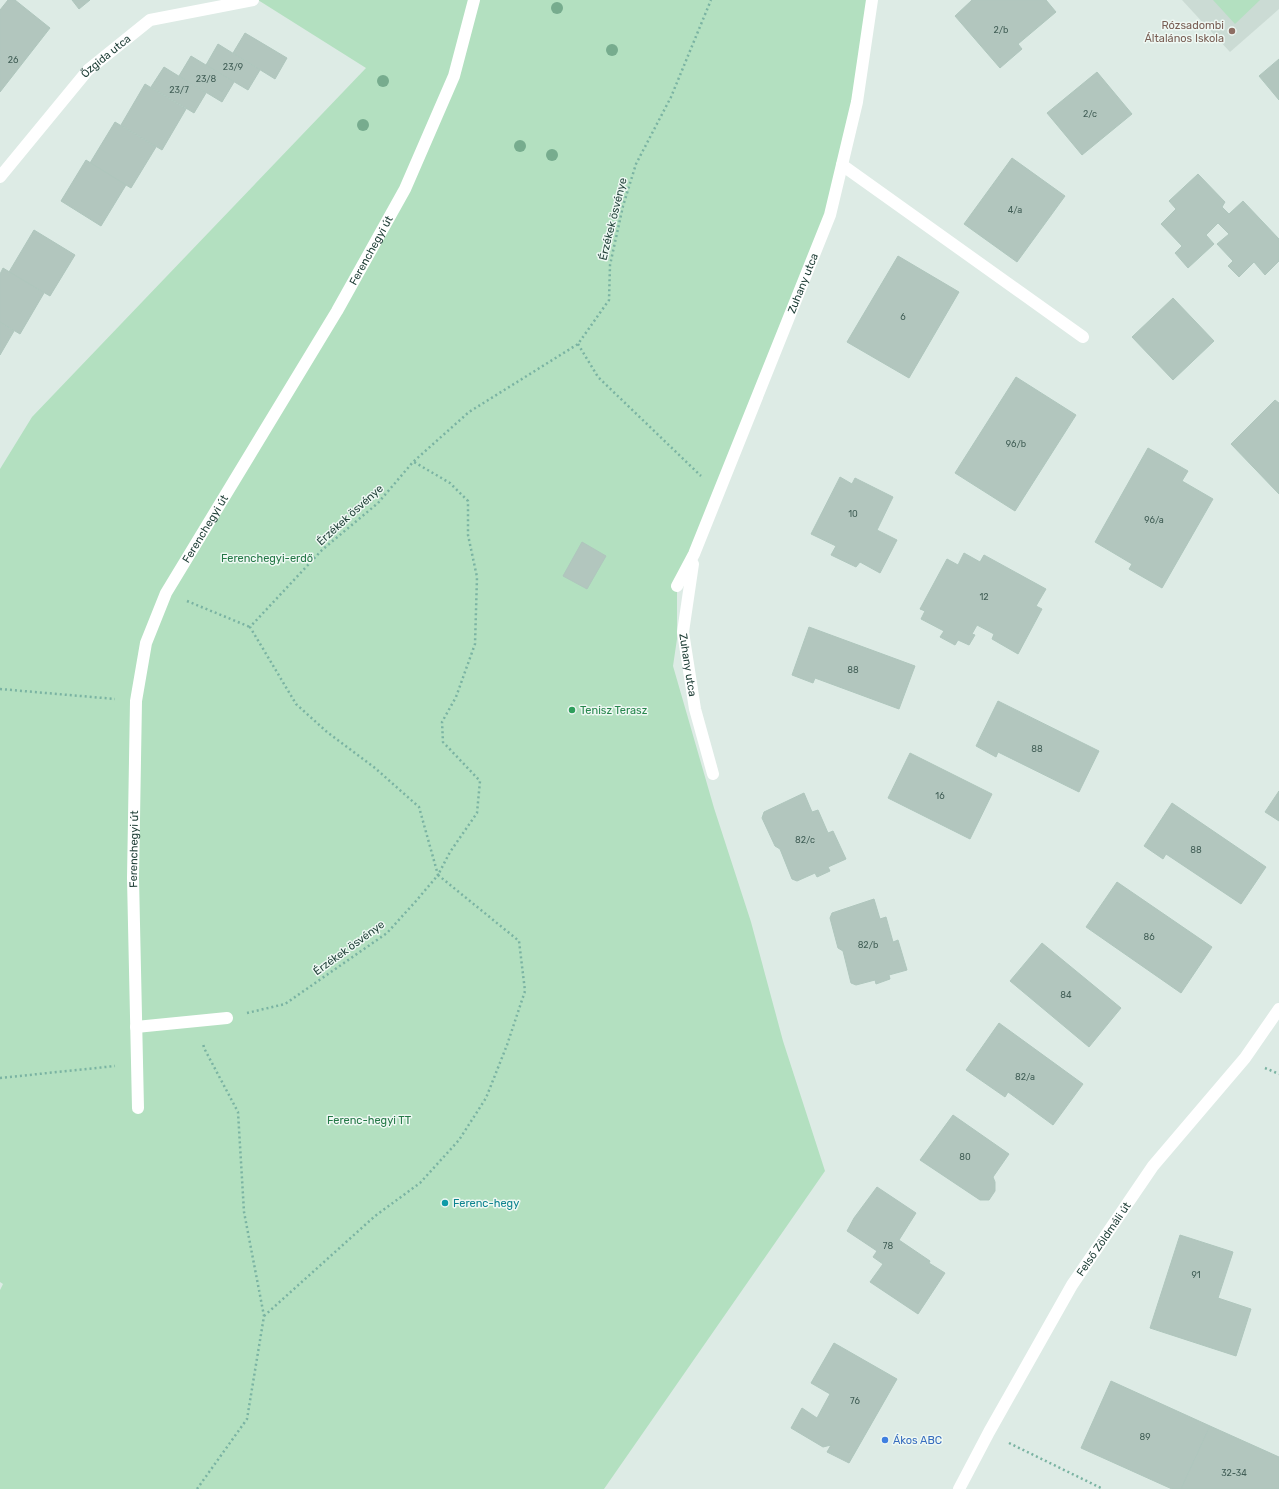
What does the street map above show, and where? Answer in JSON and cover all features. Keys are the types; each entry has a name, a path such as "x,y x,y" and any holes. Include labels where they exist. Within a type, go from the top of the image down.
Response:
{"street":[{"name":"Őzgida utca","path":"0,177 88,70 150,20 253,0"},
{"name":"Ferenchegyi út","path":"138,1108 133,878 136,701 146,643 166,593 337,311 405,189 454,76 474,0"},
{"name":"Zuhany utca","path":"677,586 694,554 830,215 857,102 872,0"},
{"path":"842,165 1083,337"},
{"name":"Zuhany utca","path":"694,554 683,632 695,709 713,774"},
{"name":"Felső Zöldmáli út","path":"959,1489 989,1432 1072,1285 1149,1172 1245,1058 1279,1009"},
{"path":"136,1027 228,1018"}],"path":[{"name":"Érzékek ösvénye","path":"250,627 322,550 378,503 414,462 468,412 578,344 609,300 610,265 623,206 636,164 671,97 710,0"},
{"path":"578,344 598,377 718,492"},
{"name":"Érzékek ösvénye","path":"228,1018 284,1004 387,933 438,875 450,852 477,813 480,781 443,742 442,722 456,697 475,644 477,577 468,535 468,501 450,483 414,462"},
{"path":"166,593 250,627 296,704 327,732 375,768 419,807 438,875 518,941 525,991 507,1045 486,1098 459,1140 420,1183 376,1216 264,1316"},
{"path":"0,689 136,701"},
{"path":"197,1489 247,1419 264,1316 244,1212 238,1112 204,1048 199,1021"},
{"path":"0,1078 138,1064"},
{"path":"989,1432 1022,1450 1103,1489"}],"shaded area":[{"name":"Rózsadombi Általános Iskola","path":"1182,0 1279,0 1279,9 1230,52"}],"green space":[{"name":"Ferenchegyi-erdő","path":"258,0 872,0 830,215 677,586 677,639 673,666 714,808 751,922 783,1041 825,1171 604,1489 0,1489 0,1290 3,1284 0,1282 0,469 32,417 366,68"},
{"path":"1213,0 1260,0 1235,24"}],"building":[{"path":"8,0 15,0 50,28 0,92 0,10"},
{"path":"72,0 90,0 79,9"},
{"path":"972,0 1046,0 1056,12 1018,44 1022,49 1000,68 955,16"},
{"path":"245,33 287,58 275,79 233,53"},
{"path":"218,44 260,70 248,90 206,65"},
{"path":"191,56 234,82 222,102 179,76"},
{"path":"1279,59 1279,100 1259,76"},
{"path":"164,67 206,93 194,113 151,87"},
{"path":"1097,72 1132,114 1082,155 1047,113"},
{"path":"145,84 186,109 162,150 121,125"},
{"path":"115,122 156,147 131,188 90,163"},
{"path":"1012,158 1065,196 1017,262 964,224"},
{"path":"86,160 126,185 101,226 61,201"},
{"path":"1198,174 1225,202 1222,207 1229,214 1243,201 1279,239 1279,261 1265,275 1254,262 1239,277 1228,266 1233,261 1217,244 1229,234 1218,223 1206,235 1214,244 1188,268 1175,253 1182,246 1161,224 1176,209 1169,201"},
{"path":"34,230 75,255 50,296 9,272"},
{"path":"898,256 959,292 909,378 847,342"},
{"path":"3,268 44,293 20,334 0,322 0,274"},
{"path":"1173,298 1214,341 1173,380 1132,337"},
{"path":"0,322 14,331 0,355"},
{"path":"1016,377 1076,415 1015,511 955,473"},
{"path":"1275,400 1279,403 1279,494 1231,444"},
{"path":"1148,448 1188,471 1182,481 1213,499 1162,588 1129,569 1132,564 1095,542"},
{"path":"840,477 852,484 855,478 893,497 877,530 897,540 880,573 860,562 856,567 831,555 836,546 811,534"},
{"path":"582,542 606,556 587,589 563,576"},
{"path":"964,553 980,562 984,555 1046,589 1036,606 1042,609 1018,654 992,639 994,634 977,625 972,634 975,635 969,645 958,640 955,645 940,637 944,631 921,619 925,611 920,609 947,559 958,565"},
{"path":"809,627 915,666 899,709 815,678 813,683 792,675"},
{"path":"998,701 1099,751 1079,792 998,752 996,757 976,746"},
{"path":"910,753 992,794 970,839 888,798"},
{"path":"1279,791 1279,821 1265,812"},
{"path":"804,793 812,812 818,810 828,833 833,831 846,859 828,867 830,871 817,877 815,873 797,881 792,879 780,849 775,846 762,818 764,812"},
{"path":"1172,803 1266,867 1241,904 1166,854 1163,859 1144,846"},
{"path":"1117,882 1212,947 1181,993 1086,927"},
{"path":"874,899 880,919 886,917 893,942 898,940 907,970 889,975 890,979 876,984 875,980 856,985 851,983 843,951 838,948 830,918 832,913"},
{"path":"1042,943 1121,1008 1089,1047 1010,981"},
{"path":"999,1023 1083,1084 1053,1125 1008,1092 1005,1097 966,1070"},
{"path":"953,1115 1009,1154 993,1177 995,1182 995,1191 989,1200 980,1200 920,1160"},
{"path":"877,1187 916,1213 899,1240 930,1261 929,1263 945,1273 918,1314 870,1282 883,1264 873,1257 877,1251 847,1231 854,1218"},
{"path":"1180,1235 1233,1252 1218,1298 1251,1309 1236,1356 1150,1328"},
{"path":"834,1343 897,1379 849,1463 827,1452 831,1445 823,1447 791,1428 802,1408 817,1418 830,1394 811,1383"},
{"path":"1111,1381 1210,1426 1181,1489 1172,1489 1081,1448"},
{"path":"1210,1426 1279,1457 1279,1489 1181,1489"}],"place":[{"name":"Rózsadombi Általános Iskola","path":"1232,31"},
{"name":"Tenisz Terasz","path":"572,710"},
{"name":"Ferenc-hegy","path":"445,1203"},
{"name":"Ákos ABC","path":"885,1440"}],"park label":[{"name":"Ferenc-hegyi TT","path":"369,1120"}]}
